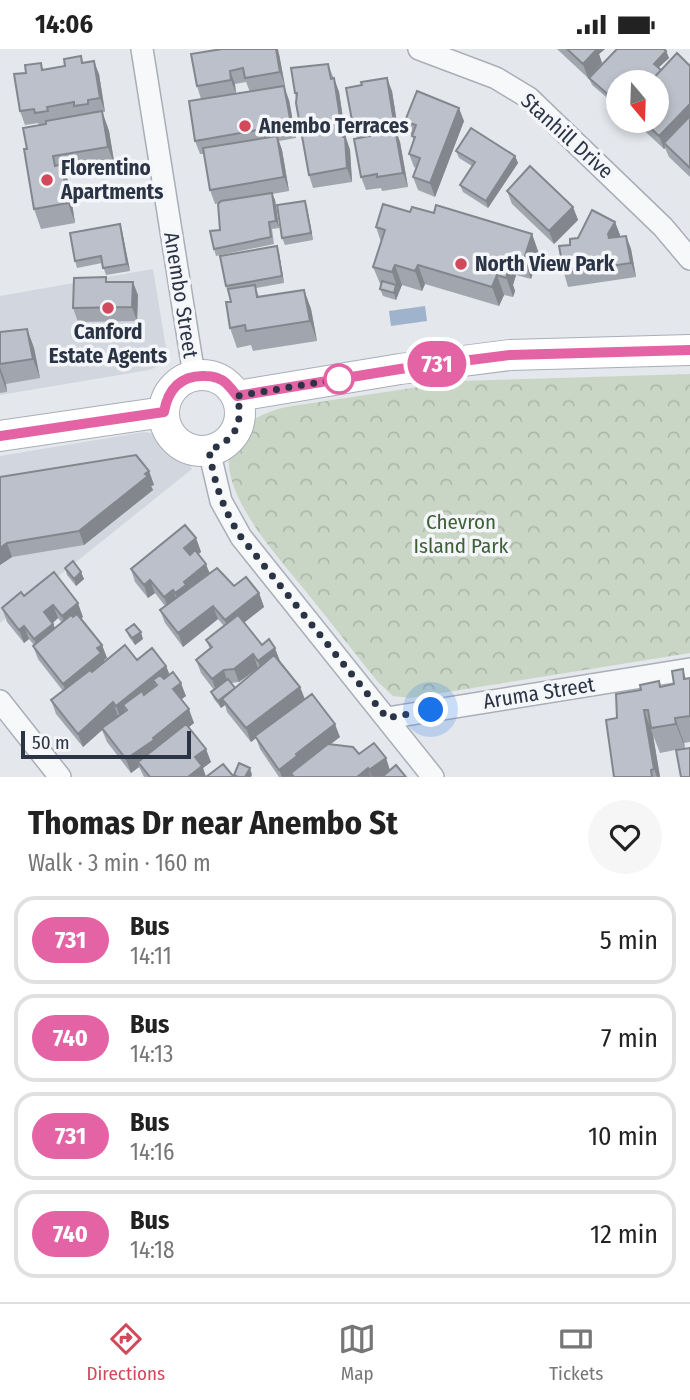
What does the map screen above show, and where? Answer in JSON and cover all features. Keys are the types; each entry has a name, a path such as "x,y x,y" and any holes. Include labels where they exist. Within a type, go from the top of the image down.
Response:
{"main road":[{"path":"237,396 400,369 510,355 690,350"},
{"path":"194,375 213,376 225,382 237,396 241,417 237,430 221,446 209,450 182,446 169,431 164,412 166,399 175,385 194,375"},
{"path":"1,436 164,412"}],"street":[{"name":"Anembo Street","path":"142,49 194,375"},
{"name":"Stanhill Drive","path":"419,49 496,78 529,98 663,227 690,259"},
{"path":"209,450 221,501 237,530 433,777"},
{"name":"Aruma Street","path":"387,718 690,669"},
{"path":"0,701 53,774"}],"shaded area":[{"path":"153,269 166,348 159,366 149,370 0,395 0,296"},
{"path":"144,432 173,441 186,456 192,469 0,623 0,456"}],"green space":[{"name":"Chevron Island Park","path":"690,374 690,653 410,698 393,696 378,682 267,543 235,490 229,464 233,441 251,421 286,407 458,381"}],"water":[{"path":"425,306 427,321 391,326 389,311"}],"building":[{"path":"222,49 276,49 280,72 245,78 243,68 230,71 231,80 197,86 191,54"},
{"path":"567,49 597,49 583,64"},
{"path":"617,49 666,51 654,64 661,70 606,70 606,93 589,78"},
{"path":"677,53 690,66 690,104 669,126 669,70 661,70"},
{"path":"81,56 82,63 94,61 100,98 88,100 88,104 74,106 74,102 47,107 48,111 20,111 14,74 26,73 25,65 41,63 42,70 65,66 64,59"},
{"path":"328,64 331,79 334,78 345,137 347,168 309,175 291,68"},
{"path":"387,78 394,122 353,126 346,88 362,85 361,82"},
{"name":"Anembo Terraces","path":"284,86 291,124 195,141 189,101"},
{"path":"417,91 459,108 430,183 413,177 420,158 409,154 416,125 405,121"},
{"path":"102,111 108,147 53,156 55,166 62,164 68,203 34,209 23,128"},
{"path":"690,116 690,168 664,143"},
{"path":"471,128 515,156 486,201 460,185 475,162 456,151"},
{"path":"395,129 403,173 361,177 354,139"},
{"path":"277,136 284,177 210,190 203,148"},
{"path":"530,166 573,207 549,231 507,191"},
{"path":"272,193 276,221 269,222 271,237 214,249 210,231 220,230 218,204 221,201"},
{"path":"305,201 311,233 282,238 277,205"},
{"name":"North View Park","path":"383,204 410,212 412,207 434,213 436,205 532,234 524,259 509,255 504,271 508,272 506,278 497,275 492,287 418,265 415,271 395,265 392,272 373,267 385,230 376,227"},
{"path":"592,210 615,222 608,234 609,238 626,236 631,263 564,273 559,246 570,245 570,239 578,238"},
{"path":"120,224 127,264 103,268 101,256 75,261 70,233"},
{"path":"277,246 282,276 226,286 220,256"},
{"path":"106,277 106,282 133,282 132,307 73,308 74,278"},
{"path":"382,281 396,285 394,293 380,289"},
{"path":"255,285 257,297 304,290 310,321 246,331 245,325 230,328 226,302 231,302 228,289"},
{"path":"27,329 33,359 0,364 0,332"},
{"path":"136,455 149,471 145,474 148,476 79,531 7,543 0,548 0,477"},
{"path":"185,525 196,538 184,548 190,555 195,550 206,564 184,582 186,585 164,597 150,580 144,585 131,569"},
{"path":"73,561 81,572 74,579 65,568"},
{"path":"217,568 234,586 246,577 259,593 225,620 213,606 178,633 160,610"},
{"path":"54,572 78,603 62,616 53,605 44,612 53,624 34,639 24,626 19,630 2,608 21,592 24,596"},
{"path":"77,614 102,645 97,648 101,653 63,684 33,646 71,615 73,617"},
{"path":"238,615 262,645 269,639 275,648 258,661 253,654 234,669 224,670 212,679 196,660 212,647 206,640"},
{"path":"134,624 141,632 132,638 126,630"},
{"path":"125,645 137,660 152,648 166,666 116,706 113,702 78,734 51,700"},
{"path":"274,655 300,687 246,728 222,699"},
{"path":"683,669 684,679 690,678 690,716 675,718 676,724 651,728 648,710 644,710 654,769 651,770 652,777 614,777 606,720 617,718 616,694 641,690 640,685 659,681 660,687 674,684 672,671"},
{"path":"173,672 181,683 173,689 189,709 153,738 154,740 126,759 102,728 127,710 123,705 142,691 144,695 157,685 153,680 160,675 164,679"},
{"path":"228,679 235,688 218,701 211,692"},
{"path":"312,694 335,724 279,770 255,736"},
{"path":"186,724 206,749 195,757 202,766 188,777 150,777 138,762"},
{"path":"374,743 386,758 357,777 294,777 291,773 328,744 353,747 359,754"},
{"path":"690,748 690,777 681,777 676,750"},
{"path":"239,763 250,768 245,777 234,775"},
{"path":"223,764 234,777 206,777"},
{"path":"396,765 406,777 382,777"}],"bus line":[{"name":"731","path":"0,436 164,412 166,399 175,385 194,375 213,376 225,382 237,396 400,369 510,355 690,350"}],"place":[{"name":"Anembo Terraces","path":"245,126"},
{"name":"Florentino Apartments","path":"47,180"},
{"name":"North View Park","path":"461,264"},
{"name":"Canford Estate Agents","path":"108,308"}],"route":[{"path":"339,379 345,378 237,396 241,417 237,430 221,446 209,450 212,470 227,515 241,537 387,718 431,710"}]}
